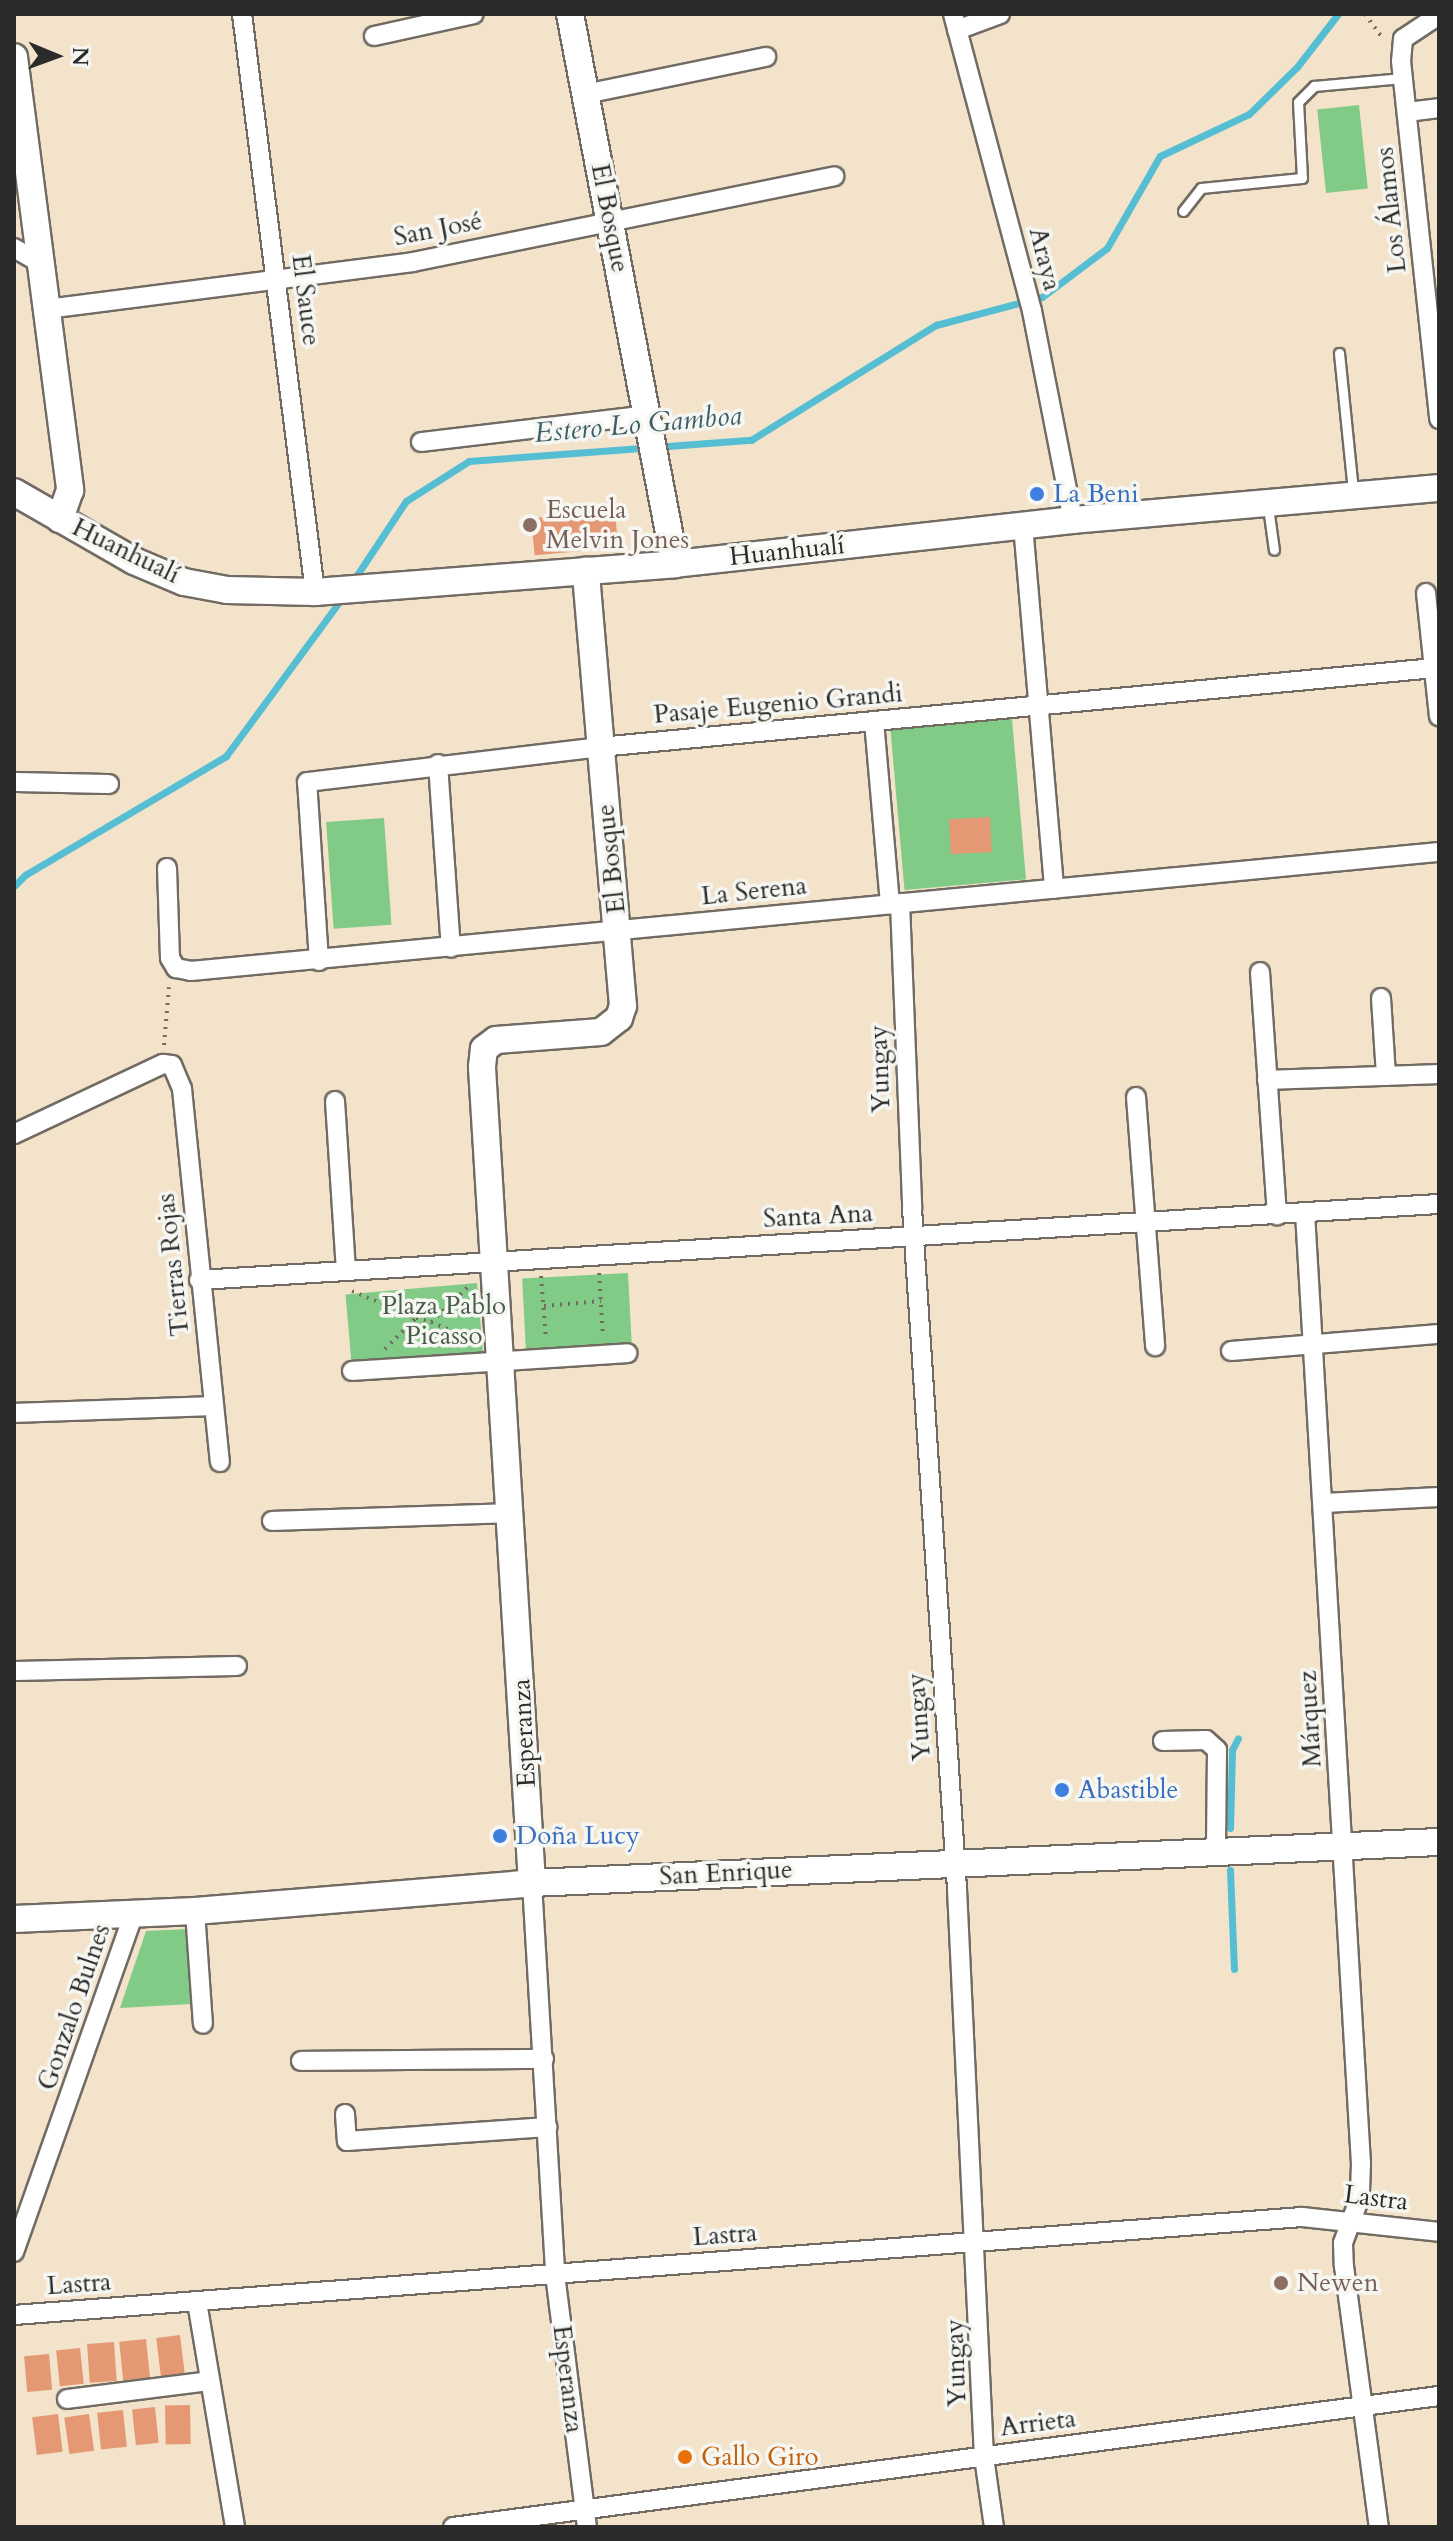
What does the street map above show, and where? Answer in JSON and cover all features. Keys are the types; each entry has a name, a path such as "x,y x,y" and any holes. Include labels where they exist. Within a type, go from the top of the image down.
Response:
{"street":[{"name":"El Sauce","path":"242,14 325,592"},
{"path":"374,36 474,14"},
{"name":"El Bosque","path":"570,14 650,420 675,564"},
{"path":"955,22 1000,14"},
{"name":"Los Álamos","path":"1439,15 1403,39 1403,78 1439,419"},
{"name":"Araya","path":"955,22 1032,311 1073,520"},
{"path":"14,57 16,94 70,490 60,519"},
{"path":"585,94 766,57"},
{"path":"1407,112 1439,108"},
{"name":"San José","path":"47,309 413,262 834,176"},
{"path":"14,248 38,262"},
{"path":"421,442 650,420"},
{"name":"Huanhualí","path":"14,492 134,561 184,582 227,590 325,592 675,564 1073,520 1439,488"},
{"path":"1023,525 1054,889"},
{"name":"El Bosque","path":"496,1040 611,1027 623,1006 586,571"},
{"path":"1426,593 1439,716"},
{"name":"Pasaje Eugenio Grandi","path":"319,961 307,782 600,747 1434,668"},
{"name":"Yungay","path":"874,721 895,903 977,2242 984,2457 994,2527"},
{"path":"438,764 451,948"},
{"path":"14,782 109,784"},
{"name":"La Serena","path":"176,968 319,961 1439,852"},
{"path":"167,868 170,958 176,968"},
{"path":"1260,972 1277,1215"},
{"path":"1381,998 1386,1076"},
{"name":"Esperanza","path":"496,1040 484,1049 482,1067 504,1362 555,2274 586,2518"},
{"path":"14,1134 168,1064"},
{"name":"Tierras Rojas","path":"168,1064 182,1089 199,1280 220,1462"},
{"path":"1267,1080 1439,1074"},
{"path":"1136,1097 1149,1223 1155,1346"},
{"path":"335,1101 346,1271"},
{"name":"Santa Ana","path":"199,1280 1439,1204"},
{"name":"Márquez","path":"1305,1213 1361,2163 1360,2197 1348,2220 1344,2266 1379,2527"},
{"path":"1231,1351 1439,1334"},
{"path":"357,1370 627,1353"},
{"path":"14,1413 213,1406"},
{"path":"1324,1503 1439,1497"},
{"path":"272,1521 512,1513"},
{"path":"14,1671 237,1666"},
{"path":"1163,1741 1206,1740 1217,1750 1216,1851"},
{"name":"San Enrique","path":"14,1919 195,1911 532,1883 1439,1842"},
{"path":"195,1911 203,2024"},
{"name":"Gonzalo Bulnes","path":"14,2252 134,1914"},
{"path":"301,2061 544,2059"},
{"path":"345,2114 347,2141 548,2127"},
{"name":"Lastra","path":"14,2315 1302,2217 1439,2232"},
{"path":"197,2302 235,2527"},
{"path":"67,2399 210,2381"},
{"name":"Arrieta","path":"453,2527 586,2518 984,2457 1439,2396"}],"lane":[{"path":"1183,211 1201,188 1302,178 1298,102 1314,86 1403,78"},
{"path":"1339,353 1354,496"},
{"path":"1267,503 1274,550"}],"path":[{"path":"168,1064 167,992 176,968"},
{"path":"598,1255 605,1354"},
{"path":"540,1258 547,1359"},
{"path":"431,1322 496,1260"},
{"path":"346,1271 348,1289 480,1343 504,1362"},
{"path":"543,1306 601,1301"},
{"path":"357,1370 416,1318"}],"green space":[{"path":"1359,105 1368,189 1326,193 1317,109"},
{"path":"1012,719 1026,879 904,890 890,730"},
{"path":"384,818 391,925 334,929 326,822"},
{"name":"Plaza Pablo Picasso","path":"628,1273 632,1345 526,1350 522,1279"},
{"name":"Plaza Pablo Picasso","path":"477,1283 483,1356 352,1367 346,1295"},
{"path":"188,1929 192,2004 120,2008 146,1931"}],"building":[{"path":"615,511 618,548 535,555 531,518"},
{"path":"990,817 992,852 951,854 949,819"},
{"path":"180,2335 185,2375 161,2378 156,2338"},
{"path":"146,2339 150,2378 123,2381 119,2342"},
{"path":"114,2342 117,2381 90,2383 87,2344"},
{"path":"80,2348 84,2384 60,2386 56,2351"},
{"path":"49,2354 52,2390 27,2392 24,2356"},
{"path":"165,2405 190,2405 191,2444 166,2444"},
{"path":"155,2407 159,2443 136,2445 132,2409"},
{"path":"123,2410 127,2447 101,2450 97,2413"},
{"path":"58,2414 63,2452 37,2455 32,2417"},
{"path":"89,2414 94,2451 69,2454 64,2417"}],"waterway":[{"name":"Estero Lo Gamboa","path":"353,581 406,501 469,461 751,440 936,325 1042,297 1107,248 1160,156 1249,114 1297,67 1338,14"},
{"name":"Estero Lo Gamboa","path":"14,886 25,875 226,756 342,598"},
{"path":"1230,1828 1232,1750 1238,1738"},
{"path":"1230,1870 1234,1969"}],"place":[{"name":"La Beni","path":"1037,494"},
{"name":"Escuela Melvin Jones","path":"530,525"},
{"name":"Abastible","path":"1062,1790"},
{"name":"Doña Lucy","path":"500,1836"},
{"name":"Newen","path":"1281,2283"},
{"name":"Gallo Giro","path":"685,2457"}]}
